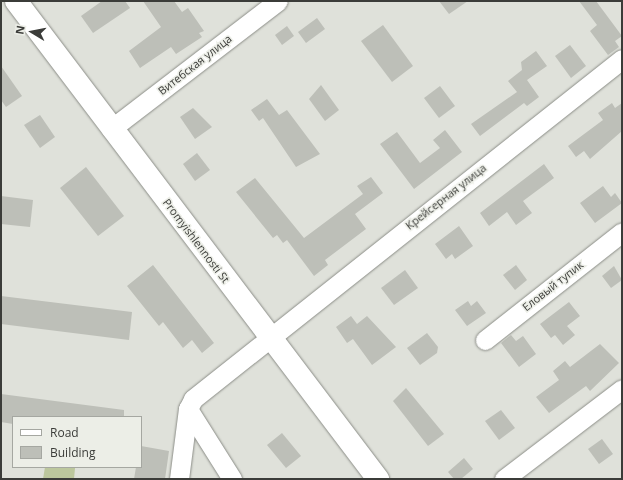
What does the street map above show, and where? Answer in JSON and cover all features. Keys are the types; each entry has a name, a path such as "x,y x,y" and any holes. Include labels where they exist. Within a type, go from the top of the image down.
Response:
{"main road":[{"name":"Promyishlennosti St","path":"16,1 112,130 378,479"}],"street":[{"name":"Витебская улица","path":"112,130 278,1"},
{"name":"Крейсерная улица","path":"188,409 193,399 269,336 622,59"},
{"name":"Еловый тупик","path":"484,340 622,232"},
{"path":"504,479 622,389"},
{"path":"179,479 188,409"},
{"path":"188,409 232,479"}],"green space":[{"path":"45,468 75,468 74,479 43,479"}],"building":[{"path":"102,1 125,1 130,8 93,33 81,16"},
{"path":"143,1 174,1 182,12 188,8 204,31 199,33 202,37 176,54 171,47 140,68 129,51 161,27"},
{"path":"439,1 468,1 449,14"},
{"path":"579,1 596,1 622,36 615,41 619,47 608,55 590,31 597,25"},
{"path":"317,18 325,29 306,43 298,32"},
{"path":"383,25 413,66 392,82 361,41"},
{"path":"287,26 294,36 282,45 275,35"},
{"path":"570,45 586,66 571,78 555,56"},
{"path":"536,51 547,66 527,80 539,97 527,106 524,103 480,136 471,124 517,92 508,81 522,70 521,62"},
{"path":"1,66 22,96 6,107 1,100"},
{"path":"321,85 339,110 325,121 309,99"},
{"path":"440,86 455,106 439,118 424,98"},
{"path":"267,99 279,115 287,110 320,154 296,167 263,118 259,121 251,110"},
{"path":"612,103 615,108 622,103 622,131 590,159 584,151 576,157 568,146 603,120 598,113"},
{"path":"193,108 212,127 195,139 180,117"},
{"path":"40,115 55,137 40,148 24,125"},
{"path":"445,130 462,152 414,189 380,144 397,132 420,163 440,148 433,140"},
{"path":"197,153 210,170 195,181 183,164"},
{"path":"544,164 554,178 523,201 532,213 516,225 507,212 489,226 480,213"},
{"path":"86,167 124,216 98,236 60,188"},
{"path":"371,177 383,193 355,214 366,229 325,260 328,265 314,276 287,240 283,243 277,235 273,238 236,192 255,178 304,238 363,194 357,186"},
{"path":"603,186 611,197 615,193 622,203 595,223 580,203"},
{"path":"1,196 33,200 30,227 1,224"},
{"path":"459,226 473,246 455,259 452,254 446,259 435,244"},
{"path":"153,265 214,343 202,353 192,340 183,348 163,322 159,326 127,286"},
{"path":"516,265 527,280 515,290 503,275"},
{"path":"614,266 622,280 611,288 602,276"},
{"path":"405,270 418,288 394,305 381,288"},
{"path":"1,296 132,312 129,340 1,324"},
{"path":"468,301 471,306 477,301 486,313 467,326 455,310"},
{"path":"569,302 580,316 567,326 575,335 563,345 555,335 551,338 540,324"},
{"path":"351,316 357,324 367,316 396,347 372,365 353,339 347,343 336,327"},
{"path":"427,333 438,347 437,353 420,365 407,348"},
{"path":"511,335 516,341 523,336 536,354 519,367 501,343"},
{"path":"600,344 619,363 590,391 586,386 549,413 536,397 559,380 553,371 565,361 570,367"},
{"path":"406,388 444,434 428,446 393,401"},
{"path":"1,394 124,410 124,416 12,416 12,424 1,422"},
{"path":"501,410 515,428 499,440 485,421"},
{"path":"282,433 301,456 286,468 267,445"},
{"path":"602,439 613,454 599,464 588,449"},
{"path":"142,446 169,451 165,479 134,479 136,468 142,468"},
{"path":"464,458 473,469 461,479 454,479 448,472"}]}
